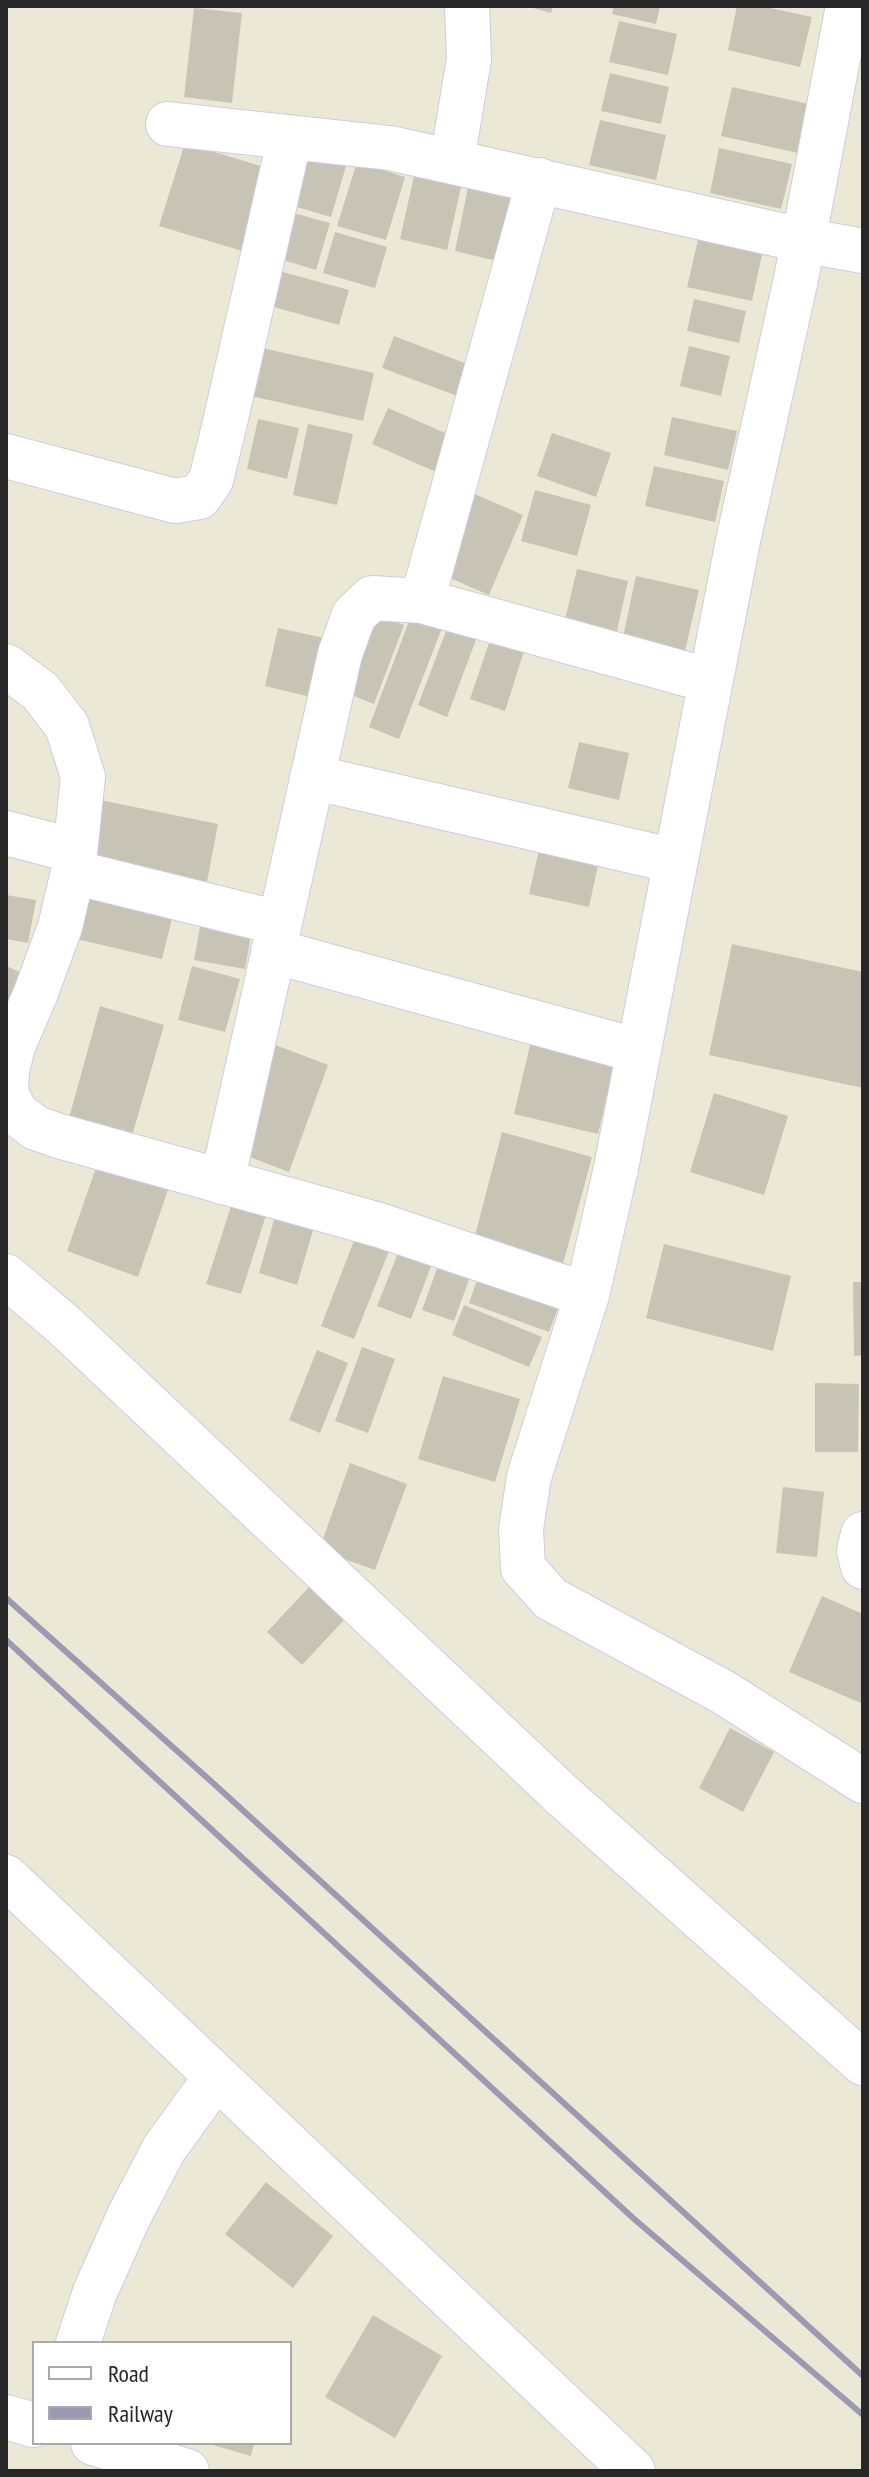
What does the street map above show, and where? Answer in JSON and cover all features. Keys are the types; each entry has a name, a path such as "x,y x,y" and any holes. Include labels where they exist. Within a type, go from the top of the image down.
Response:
{"street":[{"path":"452,161 469,59 467,6"},
{"path":"848,6 796,279 738,541 616,1168 587,1295 529,1477 521,1529 523,1568 551,1599 723,1692 863,1781"},
{"path":"168,124 390,148 863,251"},
{"path":"6,456 175,501 199,497 211,480 290,137"},
{"path":"422,601 539,180"},
{"path":"222,1182 340,654 354,615 372,598 422,601 711,681"},
{"path":"6,666 40,691 67,726 83,777 74,862 60,927 6,1071 6,1094 17,1114 36,1128 379,1225 587,1295"},
{"path":"312,777 675,861"},
{"path":"6,833 74,862 276,937 639,1051"},
{"path":"6,1276 65,1326 562,1795 863,2063"},
{"path":"863,1534 859,1551 863,1567"},
{"path":"6,1877 633,2471"},
{"path":"79,2341 95,2292 129,2216 164,2149 216,2077"},
{"path":"6,2417 32,2424"},
{"path":"100,2445 187,2471"}],"building":[{"path":"526,6 553,6 551,13"},
{"path":"614,6 660,6 656,24 612,14"},
{"path":"737,6 761,6 812,17 800,67 728,50"},
{"path":"194,8 242,13 232,103 184,97"},
{"path":"619,21 677,34 668,75 609,62"},
{"path":"610,73 669,87 661,124 601,111"},
{"path":"732,87 809,104 798,153 721,136"},
{"path":"600,120 666,135 656,180 589,165"},
{"path":"301,141 349,156 331,217 283,203"},
{"path":"185,143 277,171 252,254 159,226"},
{"path":"719,148 792,164 781,209 710,193"},
{"path":"357,162 405,177 386,240 337,226"},
{"path":"416,167 463,178 447,250 400,239"},
{"path":"470,178 521,189 505,263 455,251"},
{"path":"282,210 330,223 316,270 270,256"},
{"path":"701,227 765,241 752,301 687,287"},
{"path":"335,232 387,247 375,288 323,273"},
{"path":"268,268 349,290 339,325 259,303"},
{"path":"694,299 746,311 739,343 687,331"},
{"path":"394,336 475,367 463,398 382,368"},
{"path":"689,346 730,356 721,396 680,386"},
{"path":"262,348 374,373 363,421 251,396"},
{"path":"388,408 459,439 443,475 372,444"},
{"path":"672,417 737,431 728,470 664,455"},
{"path":"258,419 299,428 287,479 247,469"},
{"path":"308,424 353,434 337,505 293,495"},
{"path":"552,433 611,453 596,497 537,476"},
{"path":"654,466 724,481 715,522 645,506"},
{"path":"535,490 591,505 577,556 521,541"},
{"path":"470,492 523,515 489,595 436,572"},
{"path":"577,569 628,581 616,635 564,624"},
{"path":"636,576 699,590 685,651 623,637"},
{"path":"366,611 404,625 374,704 336,689"},
{"path":"411,616 442,628 399,739 369,727"},
{"path":"448,626 477,637 447,717 418,705"},
{"path":"278,628 329,639 315,698 265,686"},
{"path":"490,640 524,651 505,711 470,699"},
{"path":"579,742 629,753 619,800 568,788"},
{"path":"100,800 218,824 207,882 88,858"},
{"path":"542,837 601,851 589,907 529,894"},
{"path":"84,885 175,906 162,959 72,938"},
{"path":"6,895 36,900 28,943 6,939"},
{"path":"202,915 253,924 245,969 194,960"},
{"path":"732,944 863,972 863,1088 709,1055"},
{"path":"6,966 24,974 6,1016"},
{"path":"192,966 240,979 225,1032 178,1020"},
{"path":"100,1006 164,1025 132,1136 69,1118"},
{"path":"534,1028 618,1048 598,1134 514,1114"},
{"path":"273,1044 328,1065 289,1172 234,1151"},
{"path":"714,1093 788,1116 764,1195 690,1172"},
{"path":"502,1132 592,1157 560,1275 471,1251"},
{"path":"98,1162 169,1187 138,1277 67,1251"},
{"path":"234,1197 268,1209 241,1294 206,1284"},
{"path":"278,1206 317,1217 297,1285 259,1273"},
{"path":"357,1233 391,1246 354,1339 321,1326"},
{"path":"664,1244 791,1276 773,1351 646,1318"},
{"path":"400,1248 433,1261 411,1319 377,1306"},
{"path":"443,1252 475,1263 454,1321 422,1310"},
{"path":"482,1266 563,1295 549,1332 469,1303"},
{"path":"853,1282 863,1282 863,1355 854,1356"},
{"path":"464,1305 542,1337 529,1367 452,1335"},
{"path":"362,1347 395,1359 368,1433 335,1421"},
{"path":"317,1350 348,1363 320,1433 289,1420"},
{"path":"443,1376 520,1399 495,1482 418,1459"},
{"path":"815,1383 859,1384 858,1452 815,1452"},
{"path":"350,1463 407,1484 375,1570 319,1550"},
{"path":"783,1487 824,1492 817,1557 776,1553"},
{"path":"324,1571 359,1604 302,1665 267,1632"},
{"path":"822,1596 863,1614 863,1704 789,1672"},
{"path":"730,1728 774,1752 743,1812 699,1788"},
{"path":"266,2182 333,2236 293,2288 225,2234"},
{"path":"373,2315 442,2356 395,2438 325,2397"},
{"path":"213,2445 254,2445 251,2456"}],"railway":[{"path":"6,1598 863,2376"},
{"path":"6,1640 633,2218 863,2415"}]}
